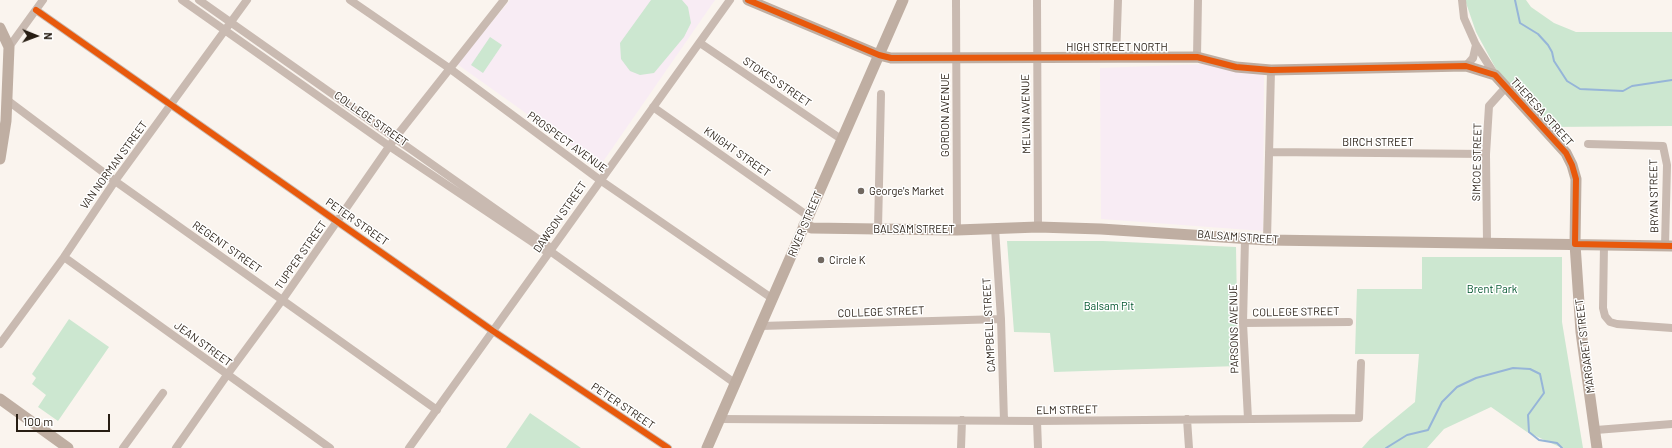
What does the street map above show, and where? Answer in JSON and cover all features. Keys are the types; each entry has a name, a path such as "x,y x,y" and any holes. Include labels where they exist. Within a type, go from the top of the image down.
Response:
{"main road":[{"name":"HIGH STREET NORTH","path":"748,0 879,55 891,58 955,59 1197,57 1236,67 1270,70 1466,66 1495,75"},
{"name":"RIVER STREET","path":"707,448 903,0"},
{"path":"0,28 9,47 5,135 0,159"},
{"name":"THERESA STREET","path":"1495,75 1566,153 1572,165"},
{"name":"MARGARET STREET","path":"1572,165 1576,179 1575,244 1580,332 1596,430 1597,448"},
{"name":"BALSAM STREET","path":"806,220 812,228 957,230 1038,227 1190,234 1267,240 1669,246"},
{"path":"0,399 67,448"}],"street":[{"path":"9,47 43,0"},
{"name":"COLLEGE STREET","path":"182,0 342,107 395,138 548,246 550,251"},
{"name":"COLLEGE STREET","path":"199,0 342,107 389,146 544,250 550,251 736,384"},
{"name":"VAN NORMAN STREET","path":"0,344 64,257 115,181 172,105 247,0"},
{"name":"PROSPECT AVENUE","path":"350,0 448,68 600,180 773,299"},
{"name":"TUPPER STREET","path":"176,448 226,375 283,299 389,146 448,68 504,0"},
{"name":"DAWSON STREET","path":"409,448 730,0"},
{"name":"GORDON AVENUE","path":"956,0 955,59 957,230"},
{"name":"MELVIN AVENUE","path":"1037,0 1036,58 1038,227"},
{"path":"1116,58 1118,0"},
{"path":"1197,57 1198,0"},
{"name":"THERESA STREET","path":"1462,0 1464,18 1476,45 1495,75"},
{"name":"PETER STREET","path":"36,10 493,331 668,448"},
{"name":"STOKES STREET","path":"700,43 841,139"},
{"path":"1466,66 1473,58 1476,45"},
{"path":"1267,240 1270,70"},
{"name":"SIMCOE STREET","path":"1487,243 1486,154 1490,106 1506,87"},
{"path":"878,229 881,94"},
{"name":"REGENT STREET","path":"7,100 115,181 283,299 437,410"},
{"name":"KNIGHT STREET","path":"653,107 806,220"},
{"name":"THERESA STREET","path":"1588,144 1663,146"},
{"name":"BRYAN STREET","path":"1663,146 1670,165 1669,246"},
{"name":"BIRCH STREET","path":"1269,152 1486,154"},
{"name":"CAMPBELL STREET","path":"994,228 1001,319 1004,421"},
{"name":"PARSONS AVENUE","path":"1245,239 1243,323 1248,419"},
{"path":"1604,245 1603,308 1605,316 1610,322 1617,324 1672,328"},
{"name":"JEAN STREET","path":"64,257 324,447"},
{"name":"COLLEGE STREET","path":"761,326 1001,319"},
{"name":"COLLEGE STREET","path":"1243,323 1349,322"},
{"name":"ELM STREET","path":"720,419 1037,421 1359,418 1361,363"},
{"path":"123,448 163,393"},
{"path":"1187,419 1189,448"},
{"path":"962,420 962,448"},
{"path":"1037,421 1038,448"},
{"path":"1596,430 1672,424"}],"shaded area":[{"path":"510,0 715,0 600,166 457,64"},
{"path":"1206,64 1264,75 1263,231 1101,219 1100,68"}],"green space":[{"path":"651,0 682,0 688,7 691,23 684,37 654,73 640,75 630,71 621,59 620,43"},
{"path":"1465,0 1526,0 1531,7 1554,23 1576,32 1672,32 1672,126 1551,127 1496,69 1476,32"},
{"path":"490,37 502,45 483,73 471,65"},
{"name":"Balsam Pit","path":"1007,241 1103,241 1236,247 1238,366 1054,372 1050,333 1014,332"},
{"name":"Brent Park","path":"1422,257 1562,257 1562,322 1583,448 1562,448 1527,432 1491,407 1444,429 1427,448 1362,448 1370,439 1415,402 1419,354 1355,354 1357,289 1422,289"},
{"path":"69,319 109,347 58,421 38,407 46,395 32,384 36,378 32,374"},
{"path":"530,413 581,448 506,448"}],"waterway":[{"path":"1515,0 1520,23 1538,34 1548,45 1552,52 1554,61 1567,81 1580,89 1623,91 1632,86 1672,80"},
{"path":"1386,448 1407,435 1428,430 1442,402 1457,387 1476,378 1513,368 1530,369 1540,374 1544,393 1528,415 1529,432 1539,440 1557,443 1562,448"}],"cycle path":[{"path":"748,0 879,55 891,58 1197,57 1236,67 1271,70 1466,66 1495,75 1566,153 1572,165 1576,179 1575,244 1672,246"},
{"path":"36,10 493,331 668,448"}],"place":[{"name":"George's Market","path":"861,191"},
{"name":"Circle K","path":"821,260"}]}
